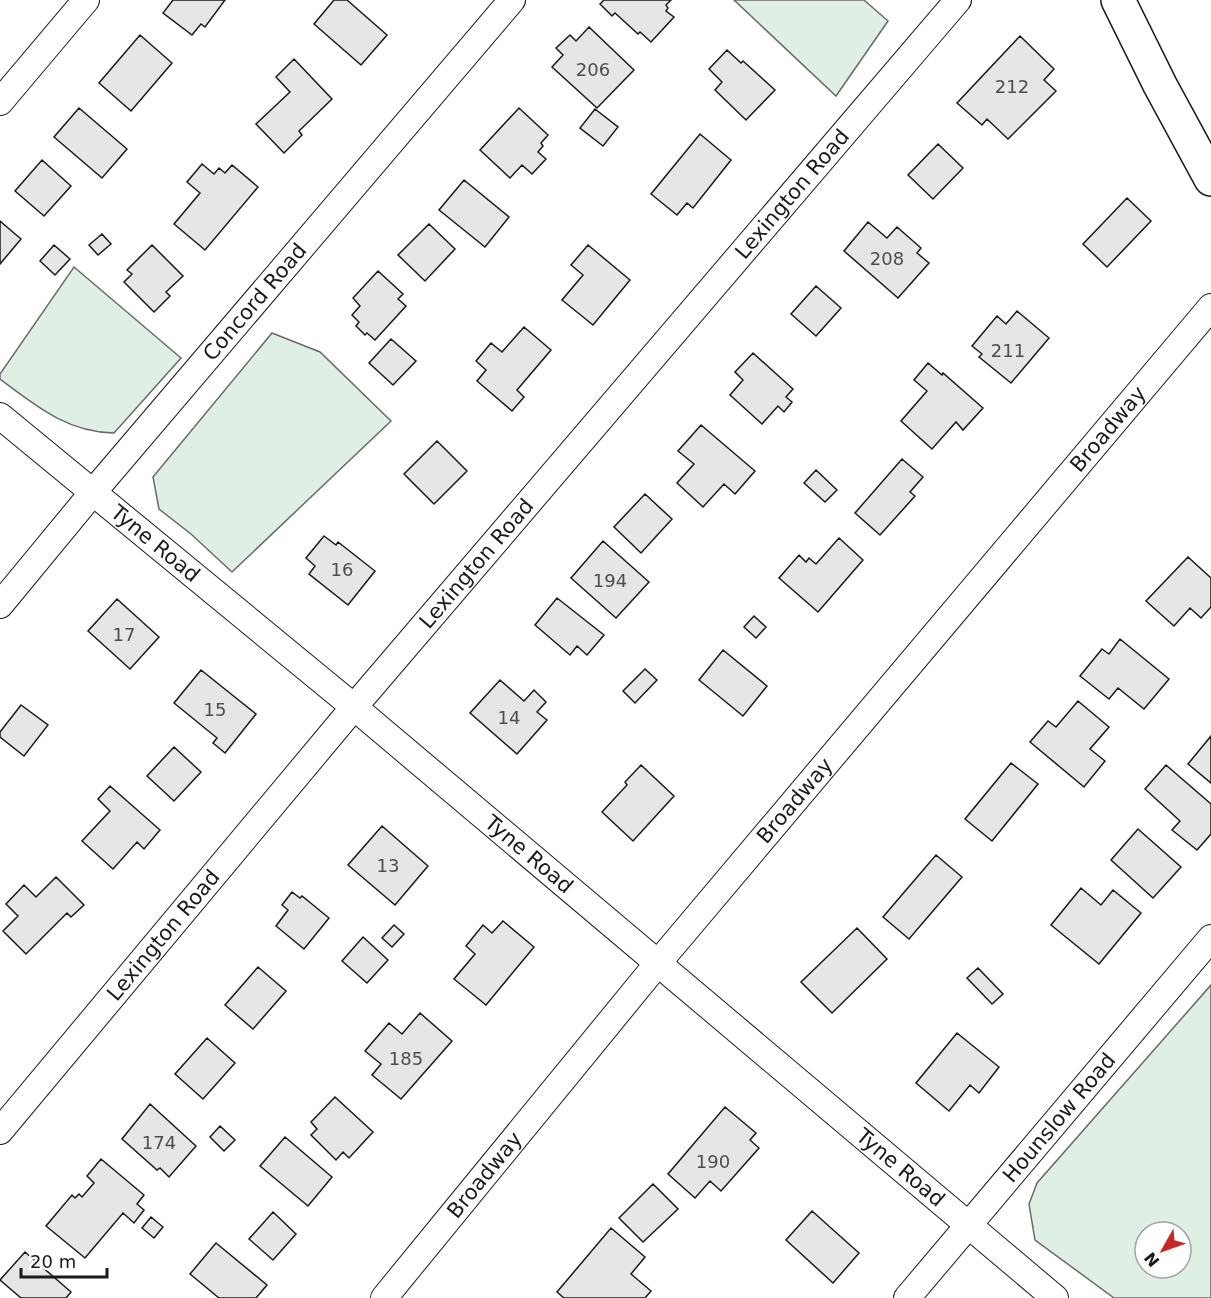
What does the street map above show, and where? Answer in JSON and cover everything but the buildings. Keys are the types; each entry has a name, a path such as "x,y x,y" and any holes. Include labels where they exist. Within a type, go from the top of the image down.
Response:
{"street":[{"path":"0,102 86,0"},
{"name":"Concord Road","path":"0,605 94,491 512,0"},
{"name":"Lexington Road","path":"0,1131 354,707 958,0"},
{"path":"1118,0 1160,85 1211,179"},
{"name":"Broadway","path":"384,1298 658,963 1211,307"},
{"name":"Tyne Road","path":"0,416 354,707 1055,1298"},
{"name":"Hounslow Road","path":"908,1298 1211,938"}],"green space":[{"path":"734,0 864,0 888,21 836,96"},
{"path":"74,267 181,358 114,433 97,432 67,423 39,408 0,379 0,374"},
{"path":"272,333 320,352 391,421 232,572 191,534 159,509 153,477"},
{"path":"1211,985 1211,1298 1114,1298 1035,1240 1029,1204 1037,1183"}]}
